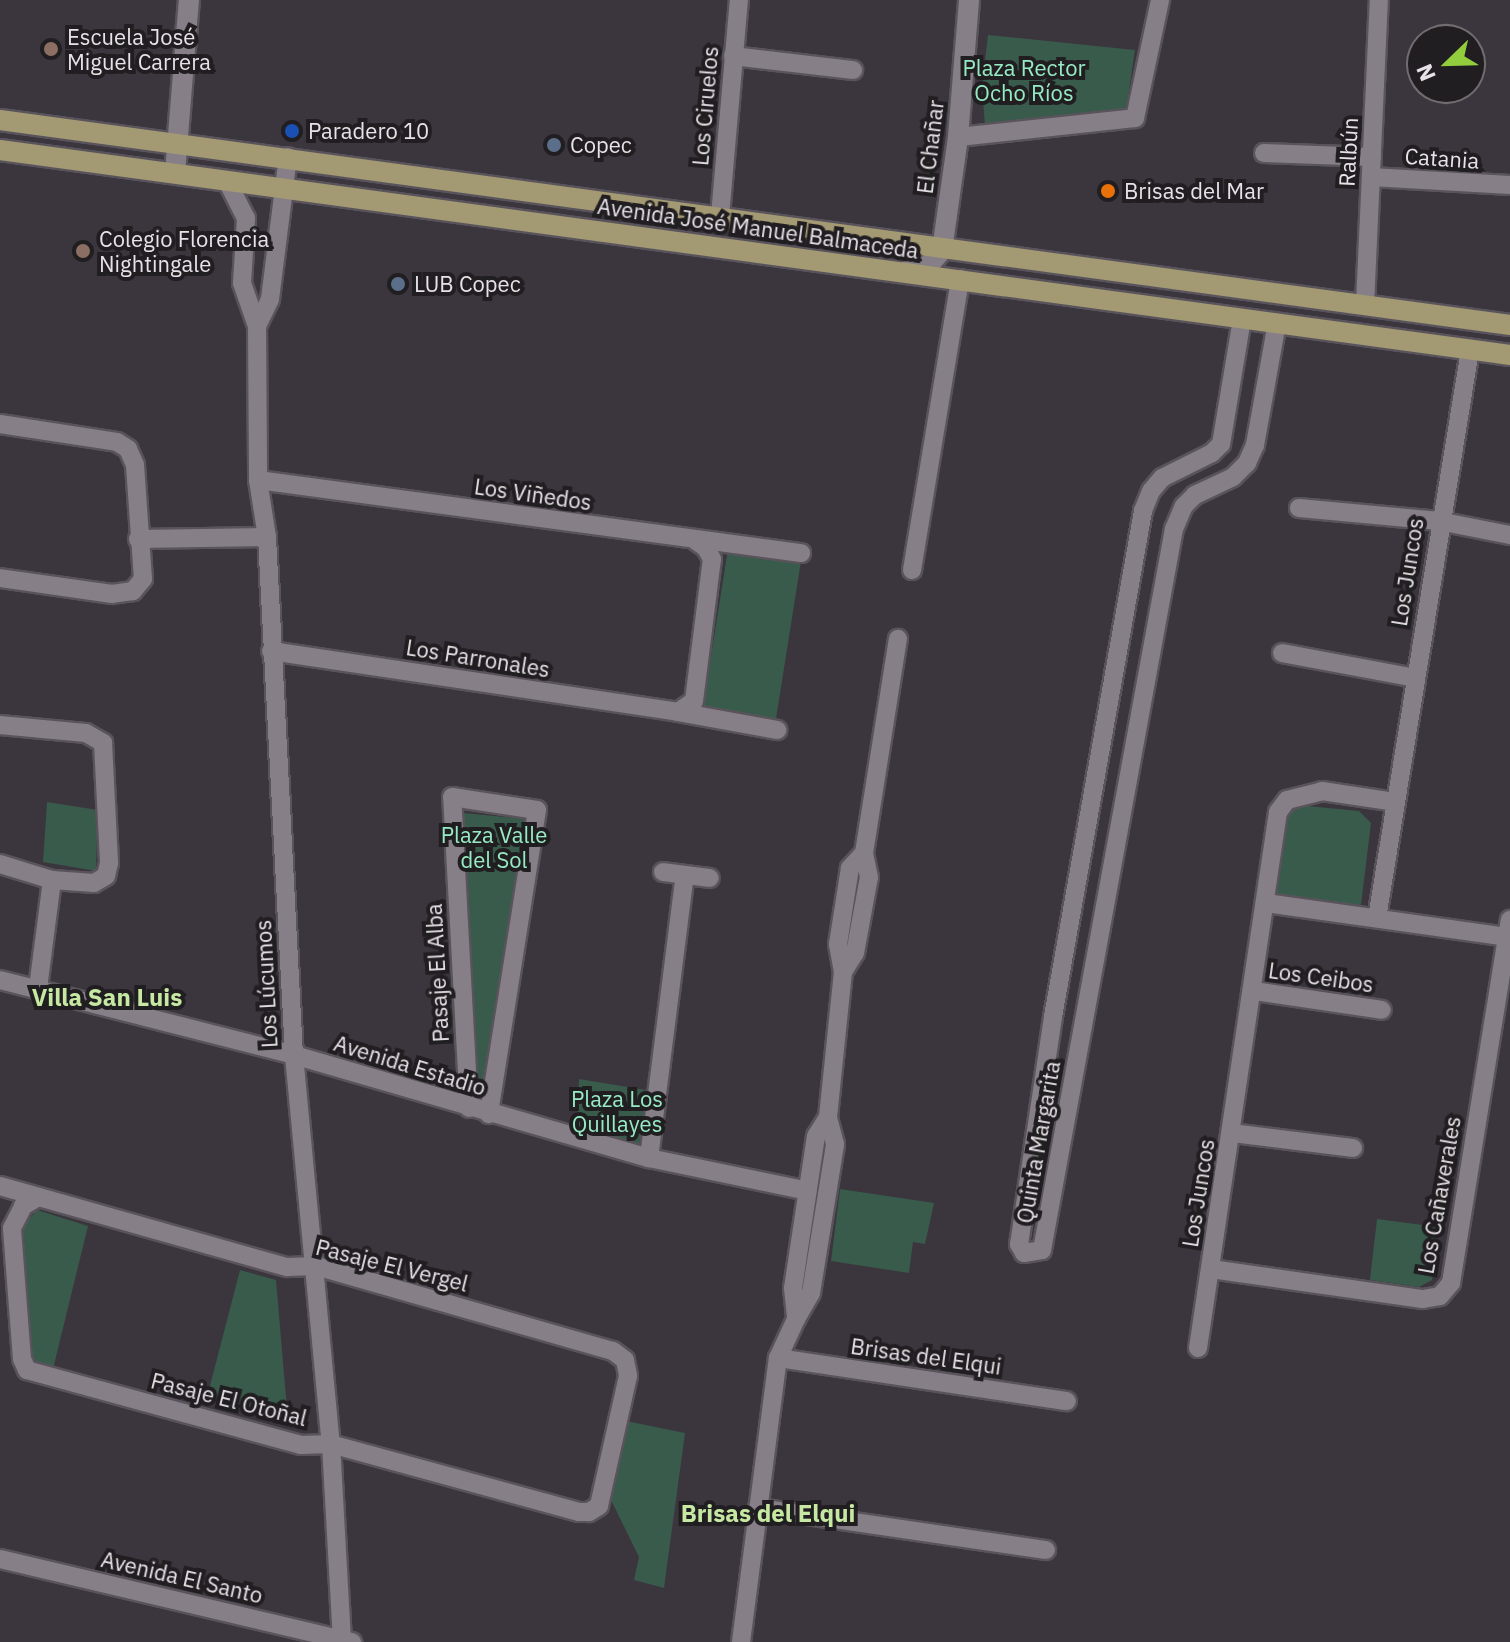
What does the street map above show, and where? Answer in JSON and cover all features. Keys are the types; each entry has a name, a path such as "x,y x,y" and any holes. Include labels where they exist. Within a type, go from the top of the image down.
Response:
{"main road":[{"name":"Avenida José Manuel Balmaceda","path":"0,120 1510,325"},
{"name":"Avenida José Manuel Balmaceda","path":"0,150 283,191 960,279 1510,355"}],"street":[{"path":"175,173 189,0"},
{"name":"Los Ciruelos","path":"720,216 739,0"},
{"name":"El Chañar","path":"942,250 958,137 969,0"},
{"path":"958,137 1135,118 1160,0"},
{"name":"Ralbún","path":"1365,305 1379,0"},
{"path":"733,56 853,70"},
{"path":"1264,153 1372,157"},
{"name":"Los Lúcumos","path":"257,326 270,299 288,157"},
{"name":"Catania","path":"1371,177 1510,185"},
{"name":"Los Lúcumos","path":"228,183 246,218 242,283 257,326 258,480 267,537 294,1055 316,1266 347,1640"},
{"path":"900,273 929,265 942,250"},
{"path":"912,570 960,279"},
{"name":"Quinta Margarita","path":"1242,319 1221,444 1212,453 1162,478 1151,491 1143,511 1053,1017 1019,1244 1024,1253 1042,1250 1174,529 1184,506 1195,495 1233,477 1247,463 1255,445 1277,323"},
{"name":"Los Juncos","path":"1377,918 1439,521 1470,350"},
{"path":"0,424 117,442 128,449 135,465 143,579 133,591 112,594 0,578"},
{"name":"Los Viñedos","path":"258,480 801,553"},
{"path":"1299,508 1439,521 1510,535"},
{"path":"138,539 267,537"},
{"path":"678,712 694,701 712,559 696,541"},
{"path":"1126,605 1159,612"},
{"path":"741,1642 778,1358 811,1293 832,1168 835,1144 828,1117 843,972 838,944 850,868 864,853 898,639"},
{"name":"Los Parronales","path":"271,651 678,712 777,730"},
{"path":"1282,653 1415,678"},
{"path":"0,725 86,733 103,743 109,863 106,876 94,883 52,880 0,864"},
{"name":"Los Juncos","path":"1198,1348 1254,991 1278,812 1287,800 1322,791 1396,802"},
{"name":"Pasaje El Alba","path":"469,1108 452,797 537,810 489,1114"},
{"path":"1087,823 1119,829"},
{"path":"663,872 710,878"},
{"path":"649,1158 685,875"},
{"path":"38,988 52,880"},
{"path":"1266,903 1377,918 1508,928"},
{"name":"Los Cañaverales","path":"1211,1269 1423,1299 1440,1296 1451,1283 1508,928"},
{"name":"Avenida Estadio","path":"0,980 294,1055 649,1158 808,1191"},
{"name":"Los Ceibos","path":"1254,991 1382,1010"},
{"path":"1053,1017 1084,1024"},
{"path":"796,1319 793,1288 816,1136 828,1117"},
{"path":"1232,1133 1353,1148"},
{"name":"Pasaje El Vergel","path":"0,1186 287,1267 316,1266 613,1351 625,1360 628,1376 599,1506"},
{"name":"Pasaje El Otoñal","path":"38,1197 23,1206 12,1228 22,1359 27,1370 301,1445 331,1444 579,1512 589,1512 599,1506"},
{"name":"Brisas del Elqui","path":"778,1358 1067,1401"},
{"path":"758,1508 1046,1550"},
{"name":"Avenida El Santo","path":"0,1559 347,1640"}],"green space":[{"name":"Plaza Rector Ocho Ríos","path":"988,35 1135,50 1126,111 985,126 982,87"},
{"path":"728,549 801,561 776,720 703,708"},
{"path":"47,802 98,810 96,871 43,862"},
{"path":"1297,805 1359,811 1371,823 1361,905 1346,911 1281,899 1275,890 1286,815"},
{"name":"Plaza Valle del Sol","path":"463,813 526,819 487,1089 478,1087"},
{"name":"Plaza Los Quillayes","path":"579,1079 646,1090 642,1145 577,1125"},
{"path":"840,1189 934,1203 925,1244 913,1242 909,1273 831,1261"},
{"path":"37,1210 88,1226 53,1369 30,1359 21,1228"},
{"path":"1377,1219 1438,1227 1432,1280 1419,1287 1370,1280"},
{"path":"240,1270 276,1280 288,1421 206,1401"},
{"path":"626,1421 685,1433 664,1588 634,1580 639,1557 610,1498"}],"place":[{"name":"Escuela José Miguel Carrera","path":"51,49"},
{"name":"Paradero 10","path":"292,131"},
{"name":"Copec","path":"554,145"},
{"name":"Brisas del Mar","path":"1108,191"},
{"name":"Colegio Florencia Nightingale","path":"83,251"},
{"name":"LUB Copec","path":"398,284"}],"district":[{"name":"Villa San Luis","path":"107,998"},
{"name":"Brisas del Elqui","path":"768,1514"}]}
